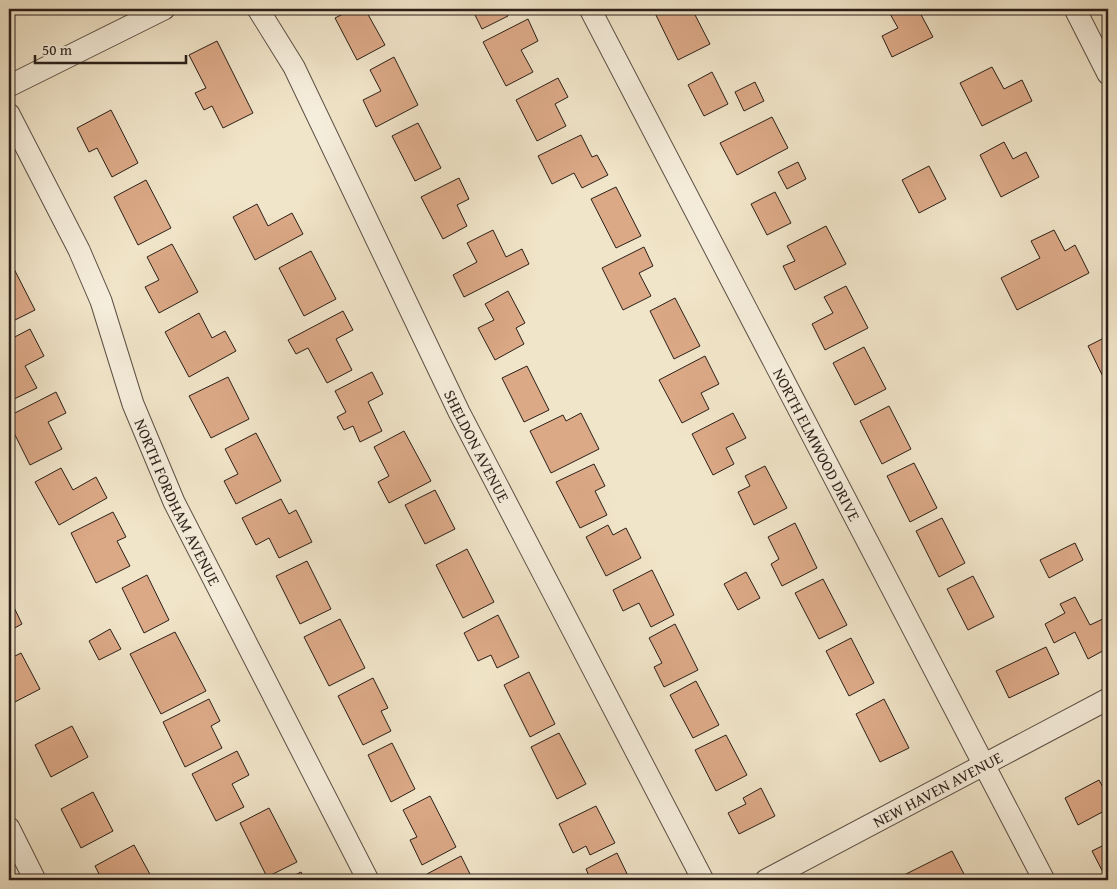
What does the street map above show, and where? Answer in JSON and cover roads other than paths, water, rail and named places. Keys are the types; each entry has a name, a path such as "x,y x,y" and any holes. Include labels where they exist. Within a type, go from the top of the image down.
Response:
{"street":[{"path":"9,86 164,9"},
{"name":"SHELDON AVENUE","path":"258,9 294,67 459,412 702,880"},
{"name":"NORTH ELMWOOD DRIVE","path":"590,9 1044,880"},
{"path":"1075,9 1108,74"},
{"name":"NORTH FORDHAM AVENUE","path":"9,114 79,250 100,301 133,404 174,502 368,880"},
{"name":"NEW HAVEN AVENUE","path":"766,880 1108,698"},
{"path":"9,828 35,880"}]}
